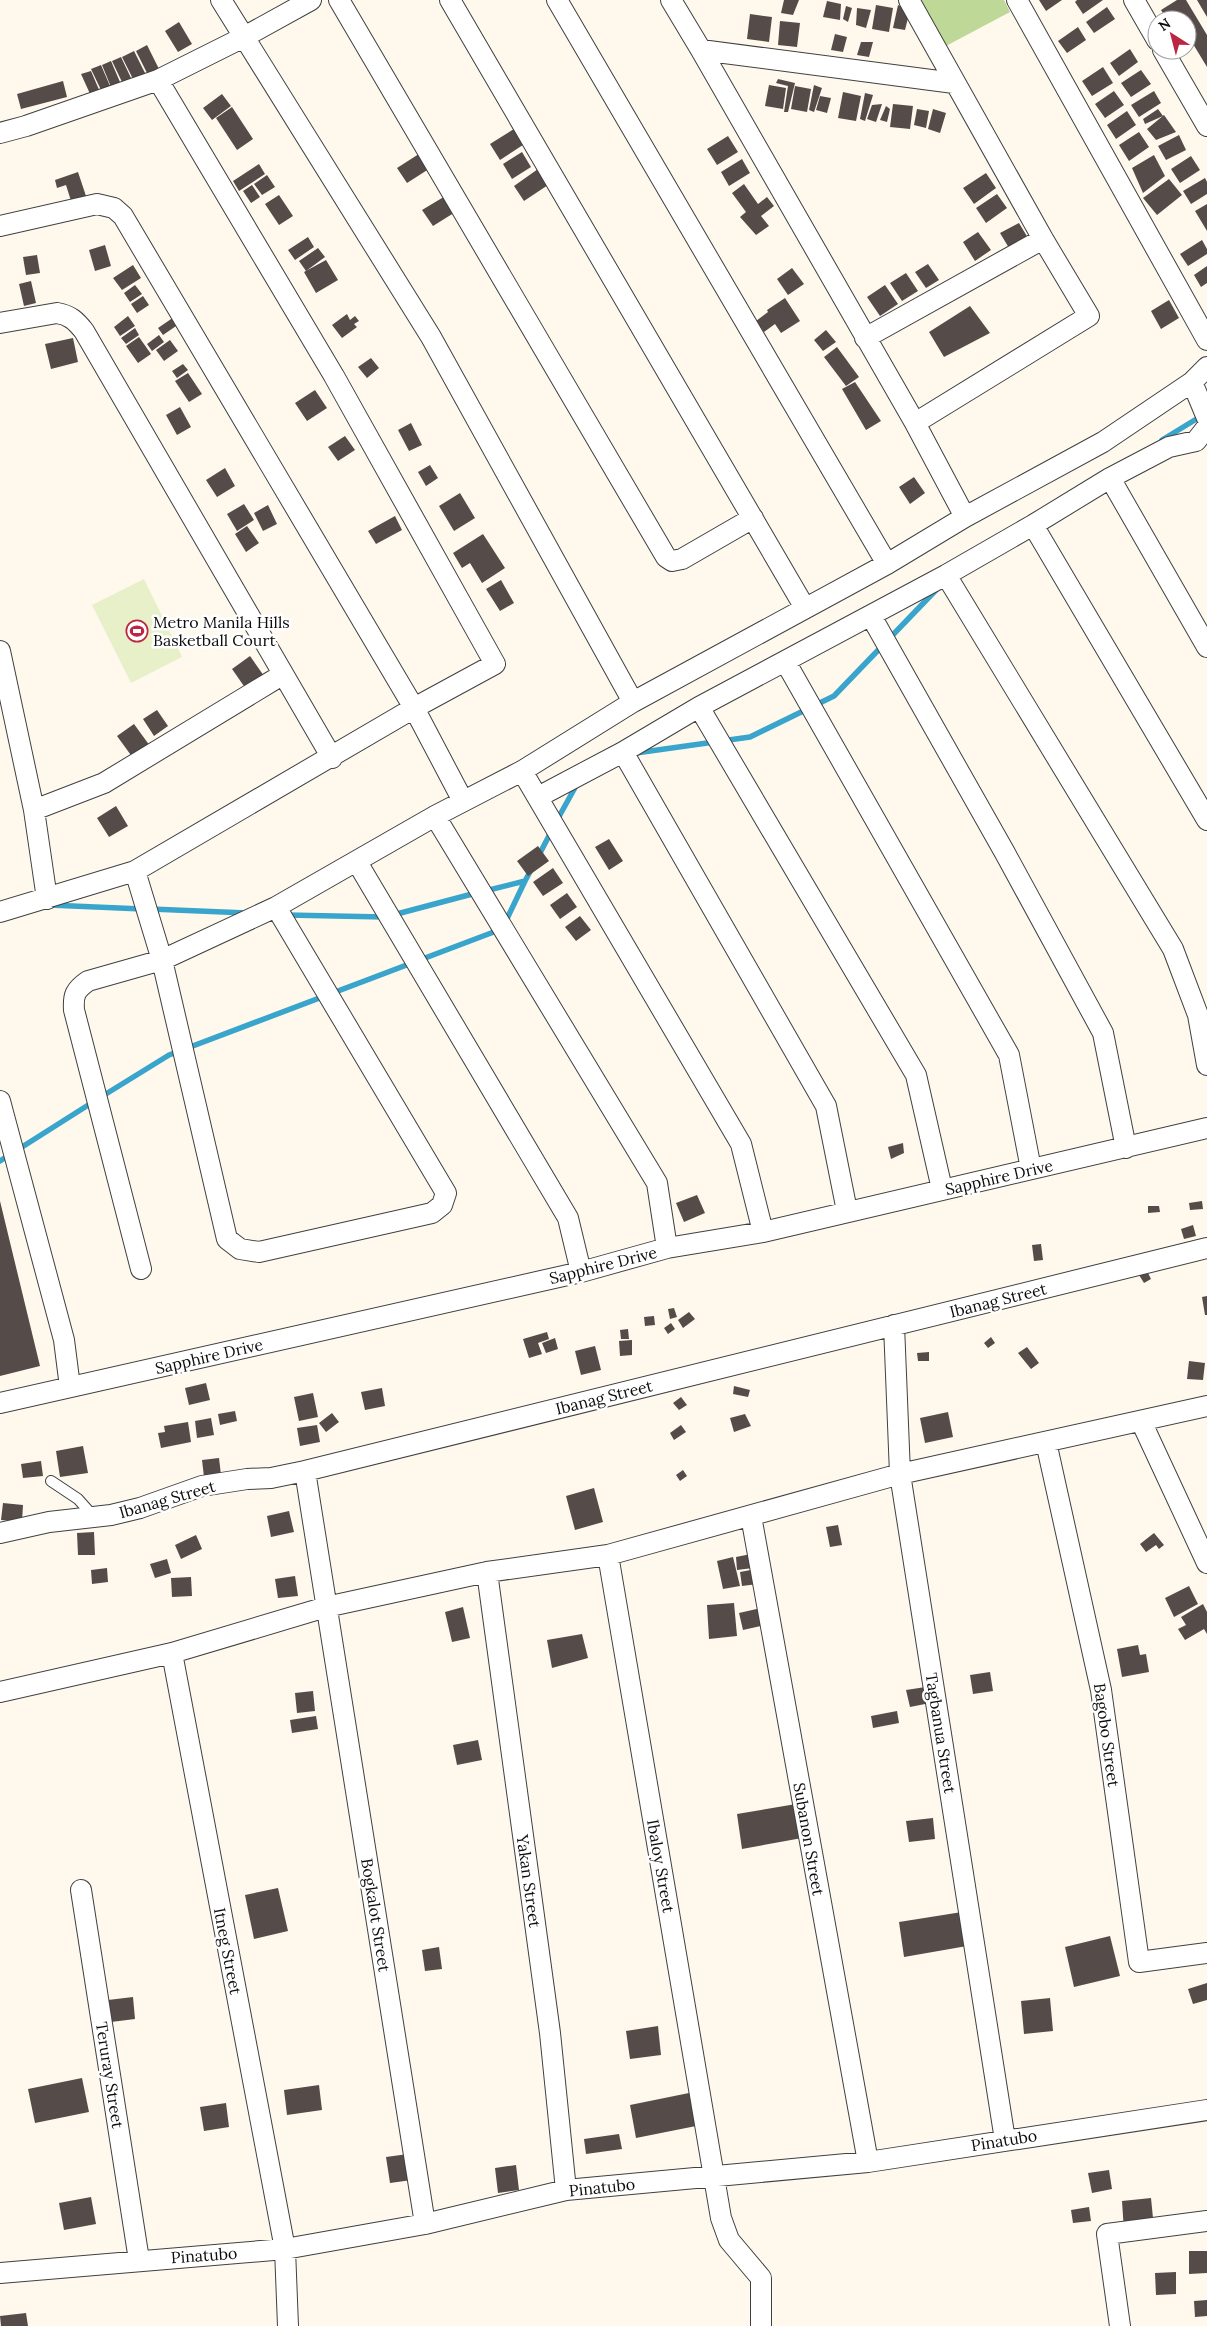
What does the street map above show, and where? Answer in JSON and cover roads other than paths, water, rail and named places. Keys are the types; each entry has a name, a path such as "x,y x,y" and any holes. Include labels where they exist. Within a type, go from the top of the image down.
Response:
{"street":[{"path":"221,0 431,337 633,702"},
{"path":"0,133 26,126 158,80 244,37 311,0"},
{"path":"339,0 666,557 672,560 682,559 753,518"},
{"path":"450,0 805,608"},
{"path":"557,0 887,564"},
{"path":"671,0 915,423 964,517"},
{"path":"909,0 1043,239 1090,316 915,423"},
{"path":"1017,0 1207,340"},
{"path":"1134,0 1147,23"},
{"path":"701,50 954,83"},
{"path":"1169,60 1207,126"},
{"path":"0,912 47,900 135,871 332,758 414,708 495,664 334,376 158,80"},
{"path":"0,226 97,204 114,208 123,216 414,708 463,801"},
{"path":"865,338 1043,239"},
{"path":"0,323 57,313 66,314 80,326 332,758"},
{"path":"141,1270 74,1010 73,995 78,988 88,981 162,960 276,907 435,816 522,771 633,702 887,564 964,517 1103,442 1192,382 1207,367"},
{"path":"1192,382 1207,418"},
{"path":"538,797 623,752 699,706 946,575 1033,526 1110,478 1169,447 1203,440"},
{"path":"1110,478 1207,647"},
{"path":"1033,526 1207,820"},
{"path":"946,575 1173,949 1198,1015 1207,1065"},
{"path":"871,616 1005,853 1103,1033 1126,1148"},
{"path":"0,651 34,810 47,900"},
{"path":"785,661 1009,1055 1031,1169"},
{"path":"34,810 104,783 282,675"},
{"path":"699,706 916,1075 942,1189"},
{"path":"623,752 826,1106 847,1212"},
{"path":"522,771 741,1144 763,1232"},
{"path":"435,816 657,1183 667,1248"},
{"path":"357,862 568,1218 581,1272"},
{"path":"135,871 162,960 228,1239 240,1248 259,1252 432,1213 442,1205 446,1193 276,907"},
{"path":"0,1101 64,1340 70,1387"},
{"name":"Sapphire Drive","path":"0,1403 581,1272 667,1248 763,1232 1207,1128"},
{"name":"Ibanag Street","path":"0,1533 49,1522 95,1517 140,1508 202,1486 247,1479 271,1478 305,1471 1207,1248"},
{"name":"Tagbanua Street","path":"894,1326 900,1474 1005,2140"},
{"path":"0,1692 172,1653 326,1607 487,1572 608,1555 900,1474 1207,1406"},
{"path":"1141,1422 1207,1563"},
{"name":"Bagobo Street","path":"1046,1442 1101,1690 1139,1962 1207,1953"},
{"name":"Bogkalot Street","path":"305,1471 425,2224"},
{"name":"Subanon Street","path":"751,1516 868,2162"},
{"name":"Ibaloy Street","path":"608,1555 721,2218 729,2240 760,2278 761,2326"},
{"name":"Yakan Street","path":"487,1572 550,2033 566,2190"},
{"name":"Itneg Street","path":"172,1653 285,2250 288,2326"},
{"name":"Teruray Street","path":"80,1890 139,2260"},
{"name":"Pinatubo","path":"0,2273 139,2260 285,2250 425,2224 566,2190 868,2162 1207,2110"},
{"path":"1120,2326 1107,2234 1207,2221"}],"lane":[{"path":"51,1481 78,1500 95,1517"}],"waterway":[{"path":"1162,440 1203,415"},
{"path":"636,753 750,737 834,696 936,590"},
{"path":"556,822 577,784"},
{"path":"539,855 552,830"},
{"path":"485,891 525,881 531,870"},
{"path":"505,923 525,881"},
{"path":"393,915 476,893"},
{"path":"49,905 142,909"},
{"path":"151,909 247,913"},
{"path":"286,915 384,917"},
{"path":"101,1097 169,1055 499,930"},
{"path":"0,1161 93,1102"}],"place":[{"name":"Metro Manila Hills Basketball Court","path":"137,631"}]}
